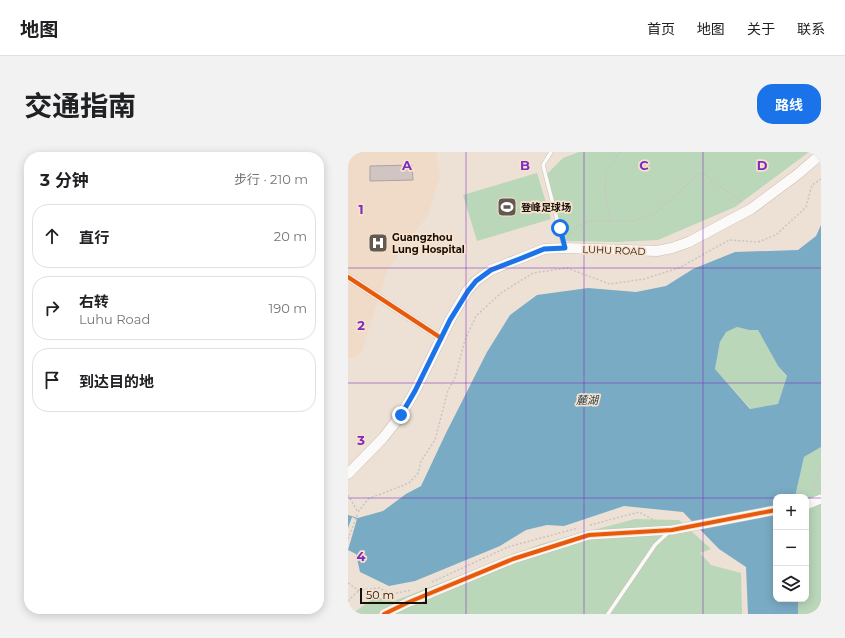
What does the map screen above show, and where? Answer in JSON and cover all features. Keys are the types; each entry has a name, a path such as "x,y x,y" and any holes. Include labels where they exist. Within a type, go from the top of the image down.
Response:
{"main road":[{"name":"LUHU ROAD","path":"348,474 383,438 401,415 415,391 450,320 468,291 476,281 491,270 544,249 564,244 644,251 657,251 672,248 689,242 751,209 798,174 821,154"}],"street":[{"path":"348,277 441,338"},
{"path":"809,504 821,499"},
{"path":"384,614 409,602 512,560 589,535 672,530 773,511"}],"lane":[{"path":"551,152 543,165 564,244"},
{"path":"608,614 655,545 672,530"}],"path":[{"path":"610,221 604,192 606,170 621,152"},
{"path":"564,244 578,225 591,221 635,221 657,212 701,172 751,209"},
{"path":"348,539 358,512 368,499 410,483 418,473 421,461 435,440 448,390 455,378 465,340 476,316 501,293 533,273 568,268 610,284 644,278 679,268 729,240 758,242 776,235 806,207 812,185 821,179"},
{"path":"809,501 821,465"},
{"path":"348,494 358,512"},
{"path":"348,601 358,590"}],"shaded area":[{"name":"Guangzhou Lung Hospital","path":"348,152 436,152 440,177 428,215 387,271 361,354 348,359"}],"green space":[{"path":"579,152 809,152 735,207 658,240 617,242 564,241 553,204 547,174 563,158"},
{"name":"登峰足球场","path":"537,173 551,219 477,241 463,195"},
{"path":"737,327 749,330 758,330 778,366 787,377 778,404 751,409 715,369 720,342 726,331"},
{"path":"821,447 821,614 798,614 798,602 809,602 809,494 796,494 804,457"},
{"path":"635,519 679,520 711,549 700,553 711,565 741,573 742,614 352,614 375,597 394,601 541,544"}],"water":[{"name":"麓湖","path":"821,225 821,447 804,457 796,494 773,494 773,602 798,602 798,614 748,614 746,567 719,549 683,512 624,506 564,526 547,525 526,530 500,546 415,581 389,586 360,572 356,554 348,550 357,519 352,517 348,528 348,515 358,518 383,511 406,494 421,486 487,352 510,315 537,295 588,288 636,292 666,286 693,269 735,252 798,250 816,236","holes":["737,327 749,330 758,330 778,366 787,376 778,404 750,409 715,369 720,342 726,332"]}],"building":[{"path":"412,165 413,180 370,181 370,166"}],"cycle path":[{"path":"348,277 441,338"},
{"path":"384,614 409,602 513,559 589,535 672,530 773,511"}],"place":[{"name":"登峰足球场","path":"507,207"},
{"name":"Guangzhou Lung Hospital","path":"378,243"}],"route":[{"path":"401,415 415,391 450,320 476,281 491,270 544,249 565,248 560,228"}]}
